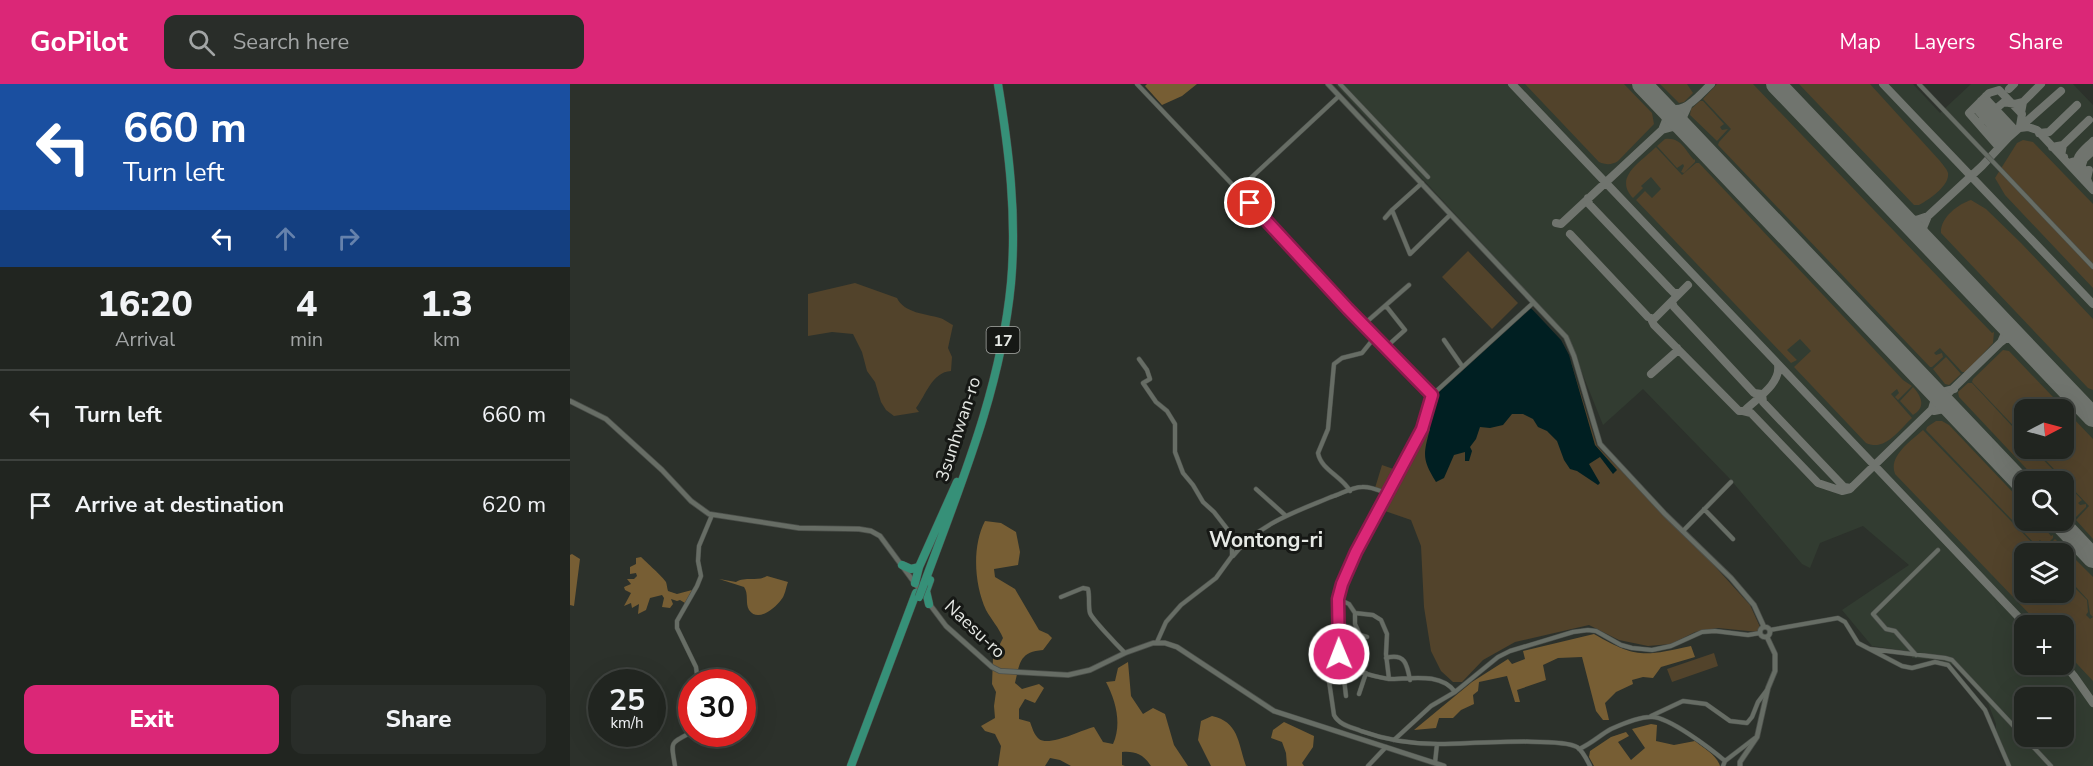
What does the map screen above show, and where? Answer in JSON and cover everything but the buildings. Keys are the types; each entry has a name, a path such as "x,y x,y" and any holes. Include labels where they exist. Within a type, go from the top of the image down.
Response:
{"highway":[{"name":"3sunhwan-ro","path":"850,766 962,477 992,389 1006,326 1011,282 1012,182 996,84"},
{"path":"929,604 920,587 919,567 962,477"},
{"path":"902,565 912,570 919,567"},
{"name":"3sunhwan-ro","path":"855,766 920,587"}],"street":[{"path":"1137,84 1432,395"},
{"path":"1328,84 1566,337 1600,444 1754,605 1767,629 1769,635 1767,637 1776,661 1757,737 1740,762 1740,766"},
{"path":"1340,84 1428,177"},
{"path":"1919,84 2093,267"},
{"path":"1238,190 1340,96"},
{"path":"1385,218 1422,183"},
{"path":"1392,210 1410,254 1450,215"},
{"path":"1364,325 1409,285"},
{"path":"1533,303 1432,395 1422,429 1346,573 1338,599 1339,654 1329,681 1334,715 1336,720 1346,726 1394,740 1437,744 1548,742 1570,744 1579,749 1590,766"},
{"path":"1385,348 1405,330 1386,306"},
{"path":"1350,491 1342,479 1322,464 1318,453 1328,429 1334,364 1342,358 1362,353 1375,337"},
{"path":"1444,340 1462,367"},
{"path":"1139,359 1150,375 1150,379 1143,383 1156,402 1167,411 1176,426 1175,448 1181,469 1203,502 1228,530 1231,537 1232,556"},
{"path":"570,401 606,418 702,511 712,515 799,528 871,531 880,536 920,587"},
{"path":"1683,531 1731,482"},
{"path":"1389,494 1365,486 1358,487 1285,515 1261,530 1232,556 1214,581 1190,597 1168,619 1157,642 1176,647 1274,711 1444,766"},
{"path":"1256,489 1285,515"},
{"path":"1704,509 1733,539"},
{"path":"696,669 677,628 676,621 698,586 699,546 712,515"},
{"path":"1916,655 1895,631 1886,630 1873,614 1938,550"},
{"path":"1061,597 1083,588 1088,589 1089,611 1093,619 1125,653"},
{"path":"1338,599 1349,604 1360,635 1367,637"},
{"name":"Naesu-ro","path":"929,604 946,626 992,667 1000,671 1068,675 1090,670 1125,653 1157,642"},
{"path":"1354,613 1379,614 1387,634 1386,658 1389,680"},
{"path":"1394,740 1431,706 1455,692 1498,657 1510,651 1573,632 1596,631 1621,645 1652,650 1671,646 1702,632 1715,631 1748,635 1767,629 1838,618 1845,622 1854,640 1867,649 1907,668 1916,668 1935,662 1948,665 1985,710 2009,766"},
{"path":"1760,633 1767,637"},
{"path":"1867,649 1952,660 2051,766"},
{"path":"1386,658 1394,656 1404,659 1410,680"},
{"path":"1336,660 1348,667 1389,680 1437,679 1450,685 1455,692"},
{"path":"1346,696 1344,680 1348,667"},
{"path":"1359,694 1366,673"},
{"path":"1579,749 1620,725 1650,716 1683,701 1692,704 1706,704 1730,721 1747,723 1768,688"},
{"path":"1650,716 1671,724 1725,760"},
{"path":"1723,766 1725,760 1757,737"},
{"path":"675,766 672,750 673,742 678,738"},
{"path":"1435,762 1437,744"},
{"path":"1368,766 1386,747"}],"shaded area":[{"path":"1147,84 1197,84 1182,96 1162,105 1145,86"},
{"path":"1335,84 1913,84 1940,113 1971,84 2073,84 2093,105 2093,766 2011,766 1988,703 1956,666 1940,660 1912,658 1911,653 1907,651 1872,646 1842,610 1909,565 1863,526 1820,543 1810,568 1802,564 1730,479 1643,389 1603,425 1567,335"},
{"path":"1525,84 1624,84 1652,113 1654,124 1618,161 1611,164 1602,163"},
{"path":"1660,84 1687,84 1693,93 1684,102 1679,103"},
{"path":"1717,84 1753,84 1992,333 1994,332 1993,343 1966,372 1962,372 1940,348 1934,353 1936,355 1942,353 1943,357 1930,367 1718,145 1731,129 1703,99"},
{"path":"1799,84 1870,84 1940,161 1948,173 1946,183 1928,200 1914,205"},
{"path":"1703,101 1724,124 1720,127 1722,130 1728,129 1717,141 1690,115 1691,109"},
{"path":"1665,139 1679,142 1695,159 1695,162 1684,173 1681,172 1683,164 1677,168 1657,146"},
{"path":"2023,140 2033,142 2093,204 2093,288 2005,195 1995,178 2017,143"},
{"path":"1656,147 1682,175 1699,163 1903,380 1912,386 1898,400 1895,397 1899,393 1897,389 1891,394 1912,418 1891,438 1879,445 1866,443 1794,367 1811,351 1800,339 1787,350 1797,360 1791,363 1636,200 1645,191 1652,198 1661,189 1651,177 1633,198 1626,183 1631,170"},
{"path":"1971,200 1986,209 2021,243 2093,319 2093,390 2088,388 1941,233 1943,222 1951,212"},
{"path":"1468,251 1518,303 1492,329 1442,277"},
{"path":"855,283 897,298 910,310 942,319 953,325 948,348 952,357 951,371 939,375 930,385 916,408 919,412 894,416 886,410 875,382 867,371 862,352 853,334 832,332 808,336 808,294"},
{"path":"1531,308 1563,346 1571,362 1597,446 1750,605 1760,627 1758,632 1718,628 1695,632 1671,644 1648,646 1619,640 1589,625 1515,642 1483,660 1462,682 1453,682 1441,671 1431,651 1424,607 1421,546 1411,520 1385,511 1387,504 1375,488 1382,465 1402,472 1439,392"},
{"path":"2003,350 2009,351 2055,399 2014,399 2014,426 1972,382"},
{"path":"1946,357 1961,374 1949,385 1945,384 1933,369"},
{"path":"1968,383 1972,383 2014,428 2014,455 1959,397 1958,392"},
{"path":"1913,387 1919,394 1921,405 1913,415 1900,401"},
{"path":"2074,419 2093,439 2093,539 2076,520 2089,506 2074,490 2074,471 2056,471 2044,459 2074,459"},
{"path":"1936,421 1949,425 2014,493 2014,522 1926,430"},
{"path":"1923,430 2014,524 2014,531 2021,531 2032,543 2014,543 2014,598 1895,474 1895,461 1907,444"},
{"path":"2017,459 2043,459 2054,471 2029,471"},
{"path":"2074,492 2082,500 2078,503 2086,504 2086,507 2074,517"},
{"path":"985,521 1001,523 1016,532 1020,552 1018,565 994,569 995,577 1015,589 1039,630 1052,638 1043,650 1029,653 1020,664 1015,683 1022,689 1039,684 1044,688 1035,703 1025,699 1019,709 1019,719 1030,722 1036,735 1044,741 1057,740 1094,727 1103,742 1113,744 1117,729 1117,713 1106,682 1115,681 1118,668 1128,662 1131,696 1143,714 1153,708 1165,714 1174,745 1188,766 1151,766 1142,756 1122,752 1122,765 1125,766 1071,766 1050,758 1045,766 998,766 1001,746 995,734 985,731 981,726 995,718 996,692 992,684 993,658 1003,638 986,610 977,577 976,553"},
{"path":"2023,531 2047,531 2051,536 2053,535 2048,543 2041,543 2040,540 2034,543"},
{"path":"570,555 580,559 574,606 570,605"},
{"path":"641,557 666,582 668,591 677,594 692,590 685,603 671,599 673,604 670,608 662,607 664,598 662,595 650,598 646,610 638,614 639,604 632,608 631,603 624,606 631,593 624,587 631,584 627,579 634,579 637,576 636,573 630,574 630,567 636,564 636,558"},
{"path":"2074,558 2093,577 2093,617 2090,614 2088,600 2074,585"},
{"path":"767,576 788,582 784,596 771,610 761,615 753,614 749,610 744,587 719,579 736,582"},
{"path":"2074,587 2087,600 2086,615 2090,619 2093,617 2093,681 2074,661 2074,615 2030,615 2019,603 2074,603"},
{"path":"1594,634 1621,648 1641,653 1662,652 1691,646 1695,657 1661,667 1653,678 1643,677 1632,680 1633,684 1616,692 1605,703 1609,720 1603,720 1596,711 1582,657 1558,658 1543,665 1546,680 1517,690 1520,702 1515,702 1507,676 1479,682 1478,691 1473,695 1474,704 1461,710 1453,718 1439,718 1436,728 1414,730 1472,682 1508,659 1512,664 1525,659 1523,651"},
{"path":"1714,653 1718,666 1672,682 1667,669"},
{"path":"1212,716 1228,723 1233,728 1246,766 1211,766 1198,740 1201,721"},
{"path":"1284,722 1314,736 1313,747 1302,763 1304,766 1287,766 1282,742 1271,738 1273,730"},
{"path":"1651,724 1657,725 1656,741 1674,745 1695,741 1713,755 1720,766 1594,766 1589,757 1590,751 1611,737 1626,732 1629,736 1618,742 1631,760 1645,748 1632,729"}],"water":[{"path":"1531,308 1561,340 1569,355 1595,445 1617,470 1613,474 1600,457 1589,464 1600,483 1598,485 1570,469 1557,441 1547,431 1538,427 1533,419 1523,414 1512,414 1503,425 1490,428 1480,427 1470,447 1472,451 1469,461 1465,461 1465,452 1454,455 1444,478 1436,482 1428,468 1425,451 1430,429 1427,423 1439,392"}],"taxiway":[{"path":"1512,84 2017,615"},
{"path":"1660,103 1668,108 1681,108 1694,101 1711,84"},
{"path":"1883,84 2093,304"},
{"path":"2009,89 2014,84"},
{"path":"2023,102 2041,84"},
{"path":"1997,145 1969,113 1989,93 1999,90 2022,114 2020,126"},
{"path":"1900,214 1916,220 1928,216 1982,166 2008,138 2061,91"},
{"path":"1986,96 1986,99 2014,129"},
{"path":"1981,101 1981,104 2008,134"},
{"path":"1980,122 2004,102 2015,104 2023,102 2021,113"},
{"path":"2039,133 2049,132 2077,105"},
{"path":"1686,130 1683,117 1688,106"},
{"path":"1662,130 1666,120 1663,107"},
{"path":"1975,107 2002,139"},
{"path":"2063,145 2089,120"},
{"path":"1556,223 1561,224 1662,130 1673,127 1686,130"},
{"path":"2020,128 2028,127 2037,130 2093,190"},
{"path":"2077,171 2078,158 2093,141"},
{"path":"2052,147 2063,145 2061,156 2064,157"},
{"path":"2084,159 2093,151"},
{"path":"2072,162 2084,159 2081,168 2082,177"},
{"path":"2079,171 2089,170 2087,179 2090,186"},
{"path":"1588,198 1589,204 1670,289 1674,293 1679,293"},
{"path":"1928,216 1923,228 1928,243"},
{"path":"1570,234 1648,317 1654,319 1688,285"},
{"path":"1672,302 1674,307 1754,393 1762,394 1763,402 1844,487 1851,488"},
{"path":"1654,319 1652,321 1654,325 1739,411 1744,411 1772,385 1776,379 1778,365"},
{"path":"2005,324 2005,333 2001,342 2005,339 2019,339"},
{"path":"1743,411 1751,413 1818,483 1842,491 1850,489 2001,342"},
{"path":"1651,374 1677,351 1677,348"},
{"path":"1932,409 1935,399 1933,389 1942,392 1954,389"},
{"path":"2082,405 2093,408"},
{"path":"1934,411 1944,409 1954,412"},
{"path":"2073,675 2093,703"}],"runway":[{"path":"1642,84 2014,475"},
{"path":"1776,84 2093,417"},
{"path":"2067,531 2093,558"}],"district":[{"name":"Wontong-ri","path":"1266,540"}],"route":[{"path":"1250,203 1432,395 1422,429 1356,552 1342,584 1338,599 1339,654"}]}
